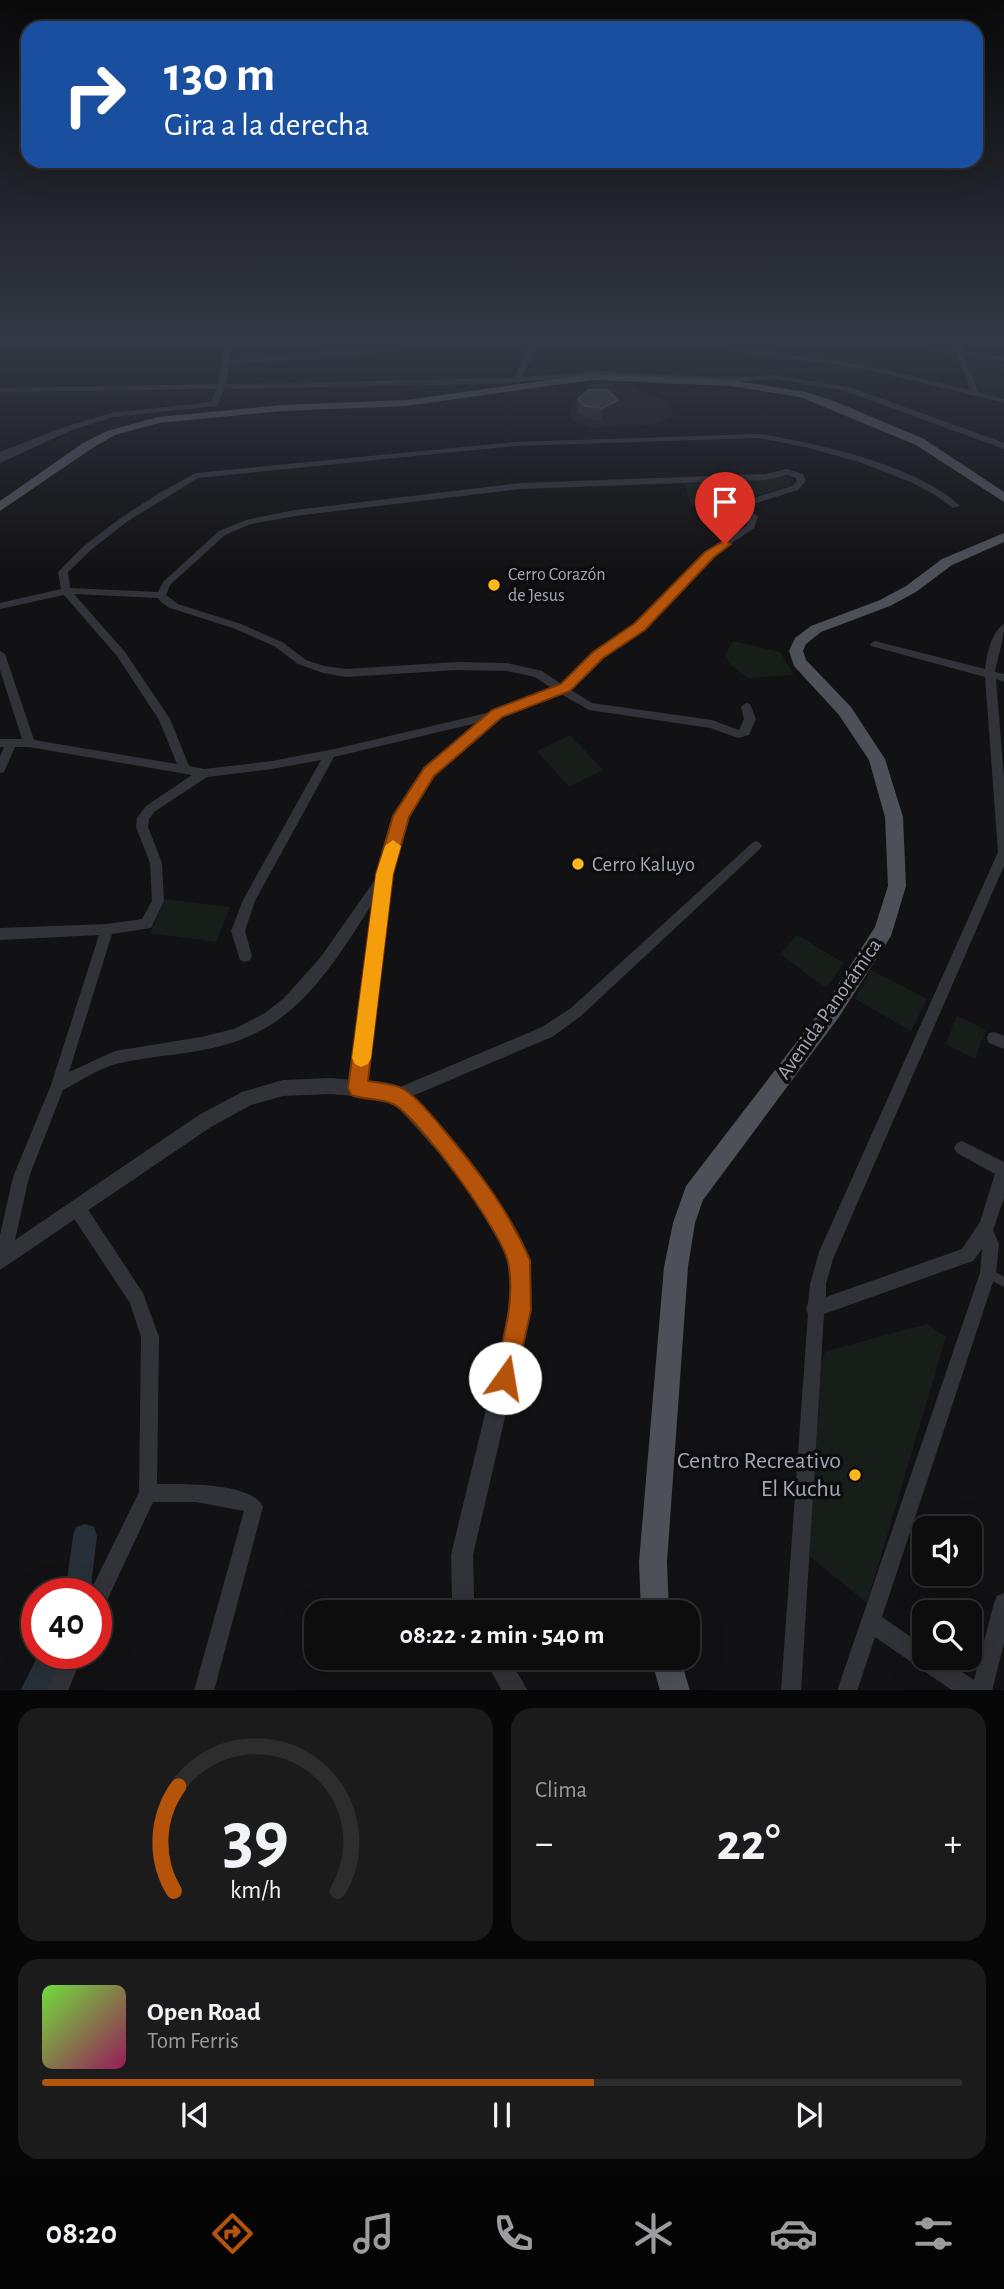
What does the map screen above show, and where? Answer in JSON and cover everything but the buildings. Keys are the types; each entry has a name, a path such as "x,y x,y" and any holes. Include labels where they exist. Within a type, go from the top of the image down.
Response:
{"main road":[{"path":"106,432 111,423 127,417"},
{"path":"0,507 106,432 158,420 205,417"},
{"path":"864,417 920,442 1004,498"},
{"name":"Avenida Panorámica","path":"655,1600 653,1562 676,1268 684,1223 694,1194 832,1012 884,930 897,886 894,817 877,759 845,710 799,662 796,651 800,641 816,629 885,603 911,589 947,562 1004,537"},
{"path":"669,1670 675,1690"}],"street":[{"path":"0,457 101,417"},
{"path":"924,417 1004,446"},
{"path":"186,770 164,719 135,674 66,591 63,572 79,553 176,485 196,476 515,444 758,436 781,438 848,456 908,480 956,506"},
{"path":"0,769 6,744 29,743 204,773 272,765 330,754 497,714 561,690 598,655 640,626 710,554 751,526 753,516 737,506 795,488 802,481 800,476 787,472 765,477 521,486 389,500 249,522 222,533 166,584 161,594 164,601 174,606 237,626 278,643 302,662 323,669 346,673 457,666 507,667 538,674 561,690 589,706 712,724 738,734 745,732 750,719 746,707"},
{"path":"0,606 66,591 161,594"},
{"path":"791,1690 814,1309 825,1258 1004,852 997,675 993,652 1004,627"},
{"path":"875,644 997,675"},
{"path":"0,654 29,743"},
{"path":"358,1088 384,874 401,816 429,772 497,714"},
{"path":"245,956 239,931 249,900 330,754"},
{"path":"0,934 107,929 146,924 158,901 156,863 142,827 143,818 149,809 204,773"},
{"path":"398,1096 547,1032 576,1012 756,846"},
{"path":"58,1085 113,1059 189,1046 250,1029 281,1010 353,923 384,874"},
{"path":"1,1260 21,1177 58,1085 107,929"},
{"path":"1,1260 115,1185 205,1121 248,1098 283,1088 330,1086 398,1096 420,1117 469,1174 499,1219 519,1260 520,1310 462,1555 464,1600"},
{"path":"814,1309 967,1255 976,1247 1004,1171 962,1149"},
{"path":"77,1208 137,1299 150,1337 148,1493 107,1578"},
{"path":"848,1690 996,1278 990,1244 984,1230"},
{"path":"148,1493 196,1493 247,1502 254,1507 204,1690"},
{"path":"982,1690 1004,1603"},
{"path":"871,1622 972,1690"},
{"path":"57,1690 67,1669"},
{"path":"503,1670 516,1690"}],"shaded area":[{"path":"572,417 672,417 656,424 589,428 572,421"},
{"path":"788,476 792,479 790,485 734,503 691,505 685,484"},
{"path":"733,641 780,652 794,675 748,678 731,665 725,655"},
{"path":"570,735 603,770 569,787 537,751"},
{"path":"165,899 230,907 216,942 150,933"},
{"path":"797,935 844,963 826,988 780,954"},
{"path":"871,970 927,999 911,1031 855,999"},
{"path":"957,1016 986,1030 975,1059 945,1044"},
{"name":"Centro Recreativo El Kuchu","path":"927,1324 946,1337 867,1603 804,1552 807,1398 826,1351"}],"waterway":[{"path":"79,1578 85,1536"},
{"path":"34,1690 45,1669"}],"slow traffic":[{"path":"361,1058 384,874 393,846"}],"place":[{"name":"Cerro Corazón de Jesus","path":"494,585"},
{"name":"Cerro Kaluyo","path":"578,864"},
{"name":"Centro Recreativo El Kuchu","path":"855,1475"}],"route":[{"path":"505,1378 520,1310 519,1260 499,1219 469,1174 420,1117 398,1096 358,1088 384,874 401,816 429,772 497,714 565,688 598,655 640,626 678,590 710,554 725,544"}]}
